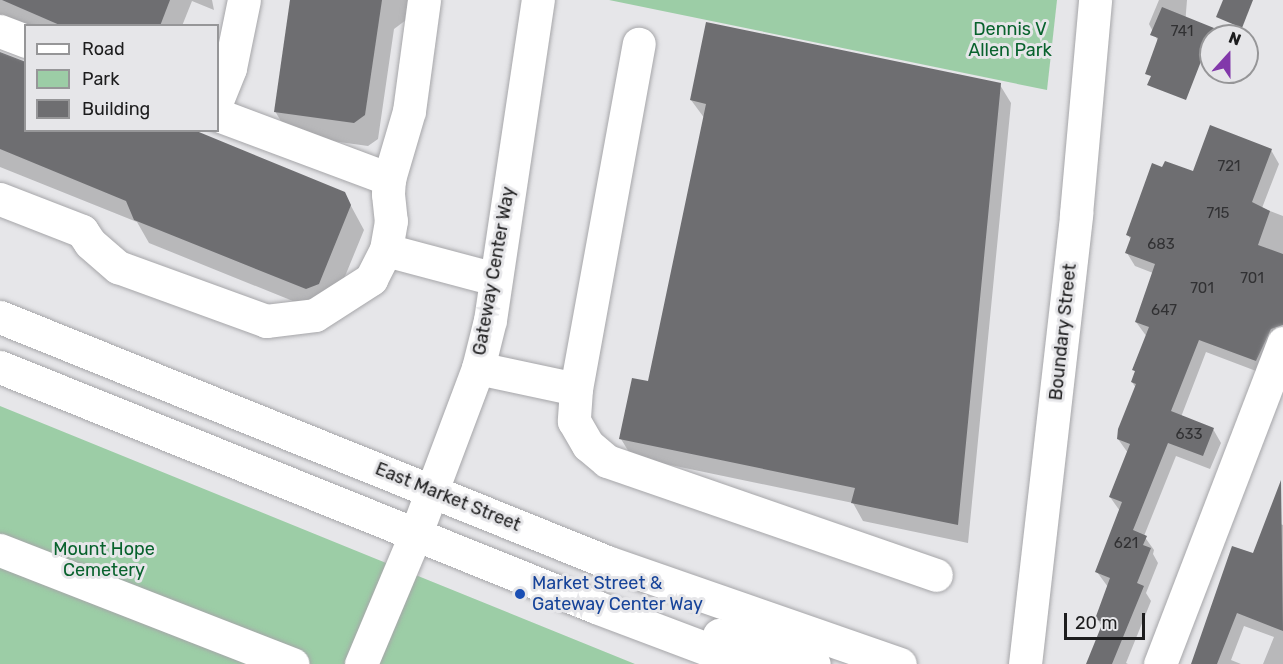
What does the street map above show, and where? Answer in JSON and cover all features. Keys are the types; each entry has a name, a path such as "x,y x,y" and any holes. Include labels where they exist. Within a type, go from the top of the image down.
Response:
{"main road":[{"path":"219,96 230,68 244,0"},
{"path":"0,199 82,231 90,243 118,267 266,321 315,315 371,279 386,250 391,221 387,194 389,179 409,111 424,0"},
{"name":"Gateway Center Way","path":"361,664 416,533 478,368 490,320 538,0"},
{"name":"Boundary Street","path":"1025,664 1076,214 1095,0"},
{"path":"0,31 24,40"},
{"path":"639,44 576,389 574,422 588,445 607,461 936,575"},
{"path":"219,115 389,179"},
{"path":"386,250 495,279"},
{"name":"East Market Street","path":"0,317 622,567 900,664"},
{"path":"1161,664 1283,343"},
{"path":"0,367 651,628 747,664"},
{"path":"478,368 576,389"},
{"path":"0,550 293,664"},
{"path":"651,628 725,635 814,664"}],"green space":[{"name":"Dennis V Allen Park","path":"609,0 1057,0 1047,90"},
{"name":"Mount Hope Cemetery","path":"0,406 423,578 635,664 0,664"}],"building":[{"path":"2,0 170,0 161,24 57,24"},
{"path":"290,0 382,0 365,115 354,123 274,112"},
{"path":"1223,0 1253,0 1244,24 1233,24 1216,17"},
{"path":"1162,7 1204,24 1199,24 1199,67 1186,100 1147,85 1151,76 1145,74 1158,38 1150,35"},
{"path":"706,22 1001,83 958,525 851,503 855,488 619,439 632,378 648,381 706,104 690,100"},
{"path":"0,52 24,61 24,132 199,132 345,192 351,205 319,284 306,289 134,220 126,201 0,149"},
{"path":"1210,125 1272,149 1252,202 1270,211 1258,245 1283,254 1283,325 1271,329 1256,361 1199,340 1171,411 1214,428 1203,456 1168,443 1133,530 1147,536 1143,545 1151,548 1137,583 1144,586 1112,664 1086,664 1103,622 1095,619 1110,578 1095,572 1122,502 1109,497 1130,444 1117,439 1118,429 1136,384 1131,382 1135,371 1132,370 1149,327 1135,322 1155,264 1125,253 1131,237 1126,235 1152,163 1162,167 1165,161 1193,171"},
{"path":"1281,480 1283,631 1237,613 1217,664 1191,664 1232,546 1253,553"}],"place":[{"name":"Market Street & Gateway Center Way","path":"520,594"}]}
